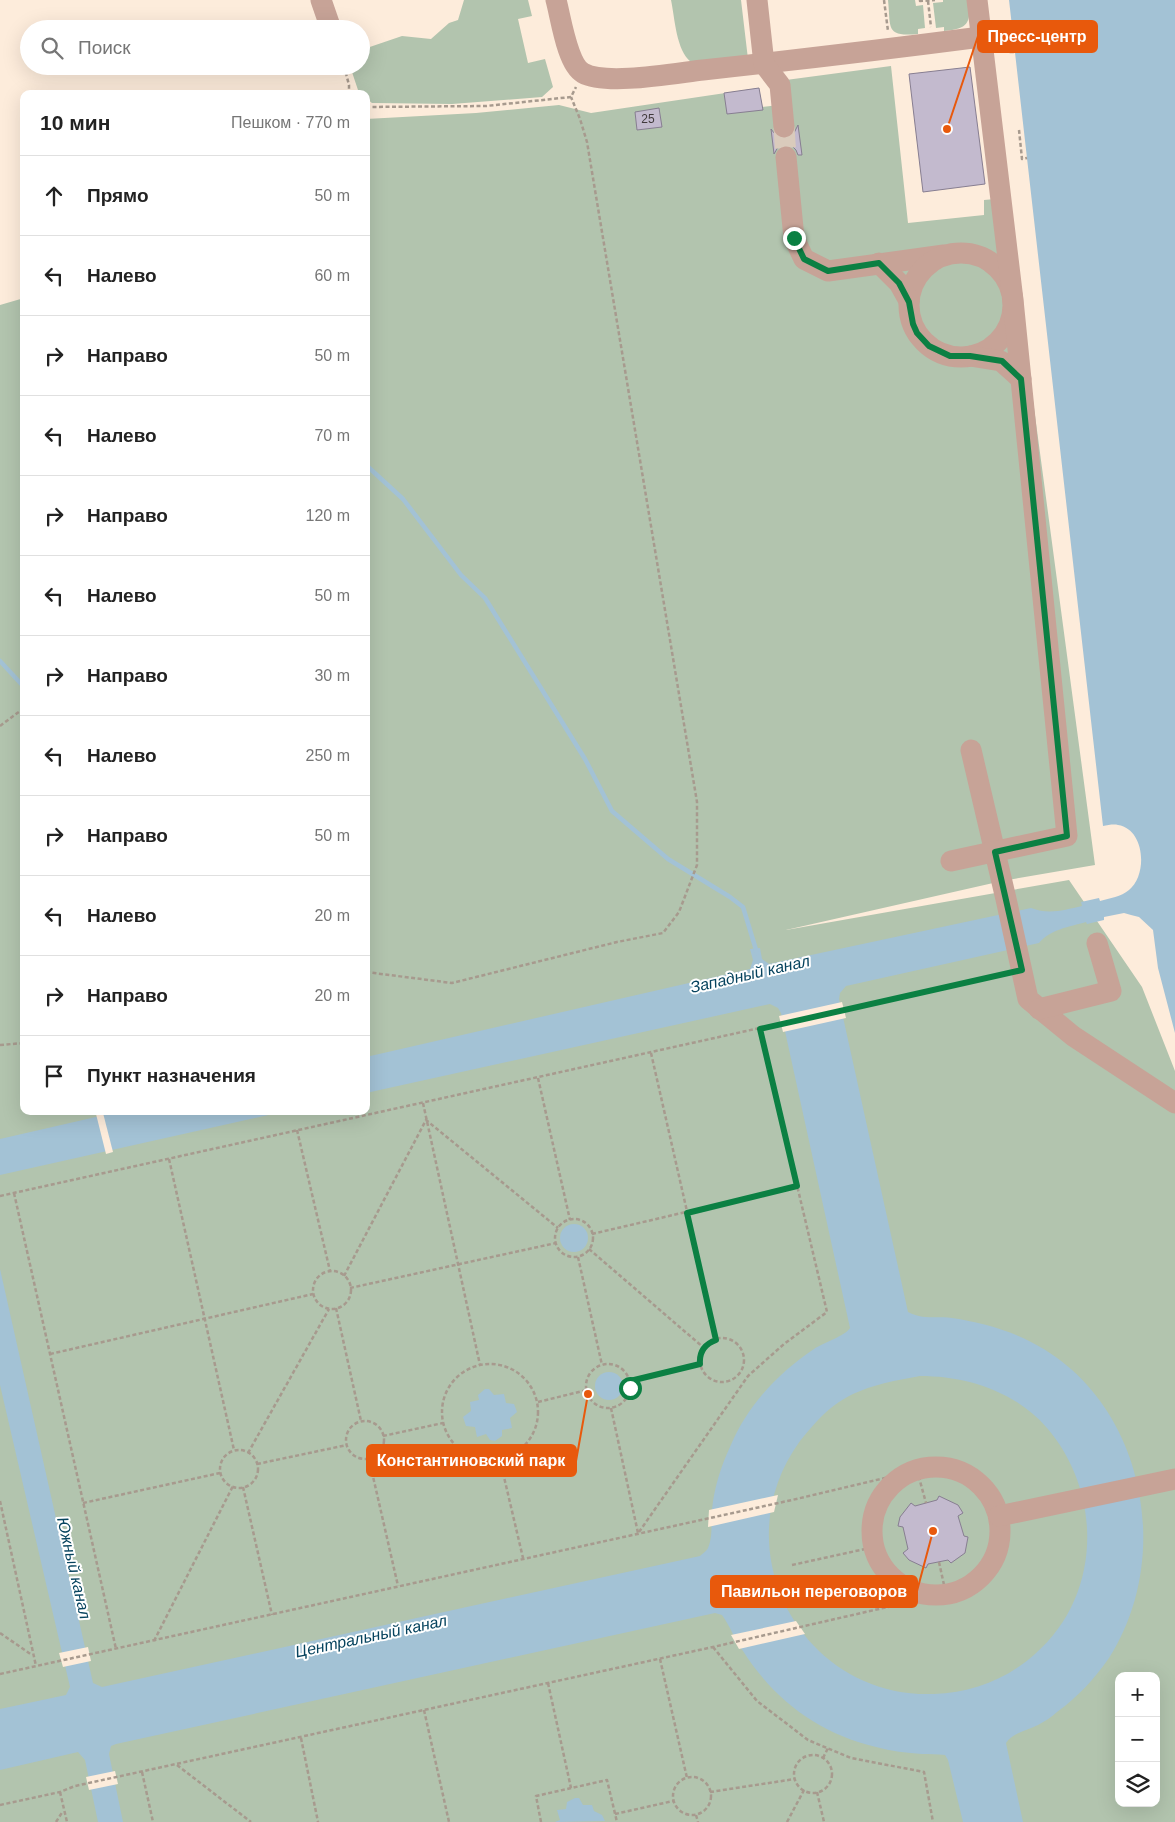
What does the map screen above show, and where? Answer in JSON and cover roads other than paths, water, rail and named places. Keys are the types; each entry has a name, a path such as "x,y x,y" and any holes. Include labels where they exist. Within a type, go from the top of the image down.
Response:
{"lane":[{"path":"321,0 328,20"},
{"path":"556,0 571,59 582,73 602,78 624,78 764,64 981,37"},
{"path":"757,0 764,64 780,85 784,127"},
{"path":"950,861 1067,836 1013,300 976,0"},
{"path":"786,157 794,238 804,259 828,271 954,254 972,254 985,259 998,268 1004,276 1013,300 1011,318 1005,332 996,344 982,353 970,356"},
{"path":"985,259 996,241 1002,219"},
{"path":"954,254 932,262 918,276 910,293 909,302 913,324 917,333 929,346 950,356 970,356 1002,361 1021,379"},
{"path":"879,263 899,283 909,302"},
{"path":"971,750 1028,999 1039,1010 1073,1036 1175,1103"},
{"path":"1039,1010 1110,991 1097,943"},
{"path":"928,1467 947,1467 965,1473 980,1484 992,1499 999,1516 998,1548 992,1562 982,1575 970,1585 956,1592 924,1594 907,1588 892,1578 881,1564 874,1547 872,1529 874,1511 882,1495 894,1482 914,1470 928,1467"},
{"path":"999,1516 1069,1503 1169,1480"}],"water":[{"path":"1009,0 1175,0 1175,1033 1158,968 1153,930 1139,917 1124,913 1104,917 1104,920 1087,924 1086,922 1061,929 1044,938 1039,943 846,986 840,993 839,999 908,1312 924,1317 946,1317 962,1320 1002,1330 1031,1342 1070,1368 1100,1401 1123,1440 1137,1483 1143,1528 1141,1573 1129,1617 1109,1658 1086,1687 1065,1706 1041,1723 1012,1737 1006,1743 1023,1822 963,1822 948,1760 945,1755 887,1750 855,1741 817,1724 784,1700 769,1685 740,1647 722,1615 715,1613 116,1744 111,1746 109,1754 123,1822 98,1822 85,1760 78,1752 0,1770 0,1709 66,1695 70,1687 0,1385 0,1269 93,1683 102,1687 700,1556 707,1550 710,1544 713,1502 721,1469 745,1418 764,1392 788,1369 814,1349 844,1334 850,1328 781,1013 778,1008 770,1004 370,1092 370,1056 750,969 753,960 750,949 760,948 762,959 769,964 1031,908 1057,911 1082,906 1081,902 1099,898 1100,901 1115,897 1129,890 1135,883 1141,864 1141,853 1134,835 1127,828 1111,825 1103,826","holes":["920,1376 955,1379 989,1388 1020,1404 1047,1428 1065,1454 1078,1483 1085,1513 1087,1544 1083,1574 1073,1603 1057,1630 1035,1654 1013,1671 988,1683 962,1691 934,1694 887,1689 846,1672 813,1645 788,1610 773,1570 769,1527 778,1483 800,1441 828,1410 848,1396 878,1385"]},
{"path":"105,1115 268,1115 0,1175 0,1139"},
{"path":"574,1224 584,1228 588,1238 584,1248 574,1252 564,1248 560,1238 564,1228"},
{"path":"609,1372 619,1376 623,1386 619,1396 609,1400 599,1396 595,1386 599,1376"},
{"path":"485,1389 489,1389 494,1395 504,1394 506,1403 514,1404 517,1412 510,1418 512,1428 502,1430 502,1436 495,1441 490,1440 486,1434 477,1437 475,1427 466,1426 463,1417 471,1411 470,1402 479,1400 478,1395"},
{"path":"579,1798 583,1805 592,1805 594,1811 602,1815 605,1821 555,1822 560,1820 557,1810 566,1809 567,1802"}],"waterway":[{"path":"370,469 403,499 461,575 485,598 585,759 612,811 668,859 743,907 757,953"},
{"path":"0,661 20,683"}],"tunnel":[{"path":"784,127 786,157"}],"place":[{"name":"Пресс-центр","path":"947,129"},
{"name":"Константиновский парк","path":"588,1394"},
{"name":"Павильон переговоров","path":"933,1531"}],"water label":[{"name":"Западный канал","path":"750,974"},
{"name":"Южный канал","path":"74,1568"},
{"name":"Центральный канал","path":"371,1636"}]}
